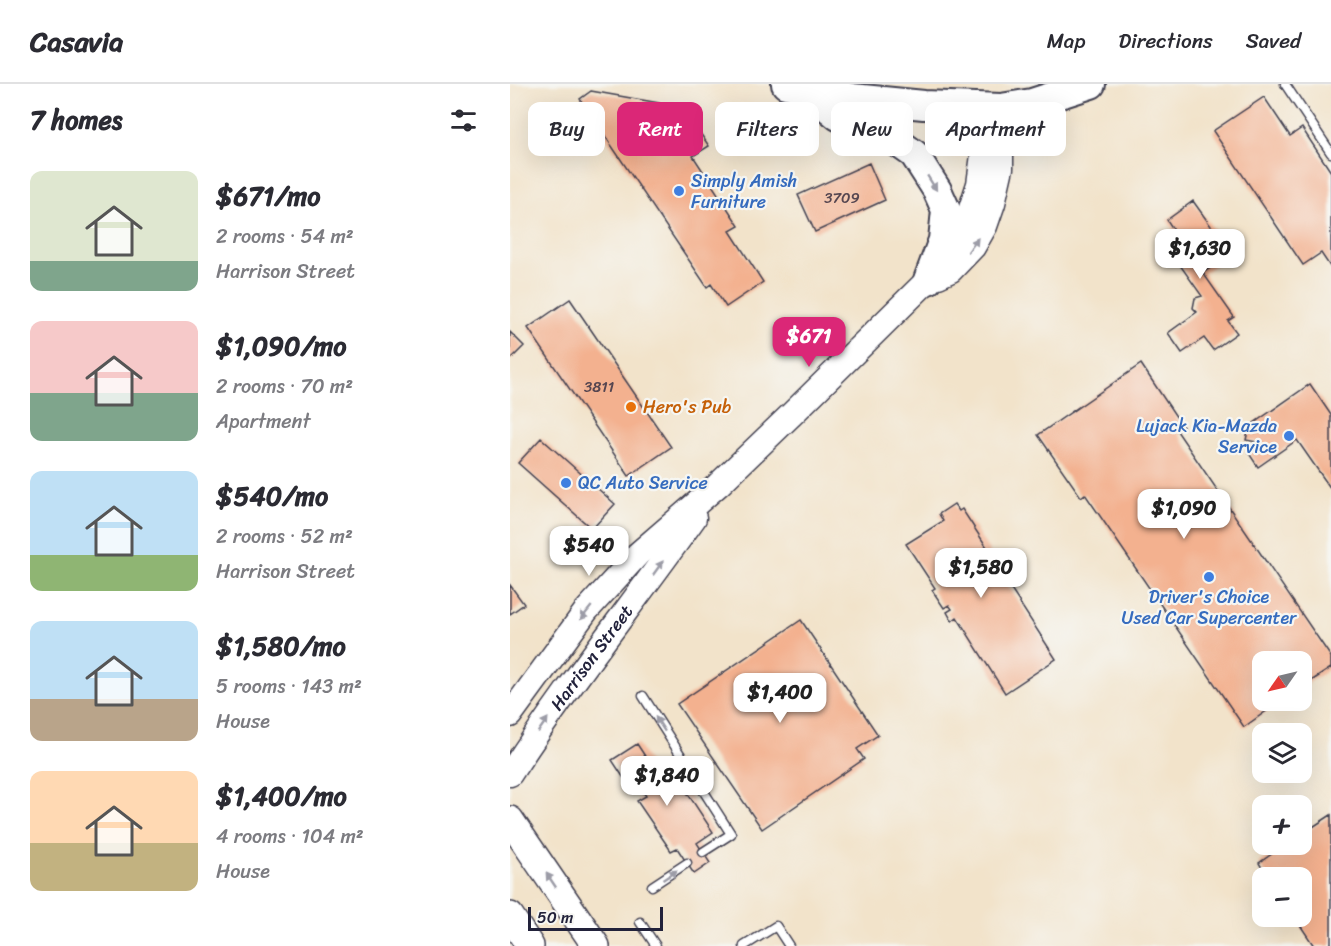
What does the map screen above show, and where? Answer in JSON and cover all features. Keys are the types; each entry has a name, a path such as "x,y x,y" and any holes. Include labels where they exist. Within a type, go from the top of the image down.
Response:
{"highway":[{"path":"1038,102 1091,84"},
{"path":"795,86 852,98 925,105"},
{"path":"795,86 838,116 887,135 914,154 937,190 946,210 943,240 928,280"}],"main road":[{"name":"Harrison Street","path":"515,705 586,611 638,554 718,485 928,280 951,270 973,248 986,226 1001,168 1002,156"},
{"name":"Harrison Street","path":"510,774 598,648 718,485"},
{"path":"510,819 596,946"}],"lane":[{"path":"1285,84 1331,153"},
{"path":"643,696 731,834 703,852"},
{"path":"652,886 687,863"},
{"path":"640,922 656,946"},
{"path":"744,946 776,926 789,946"}],"building":[{"name":"Simply Amish Furniture","path":"591,91 653,102 617,102 617,154 605,136 605,102 582,102 580,99"},
{"path":"1264,97 1290,136 1302,128 1331,172 1331,268 1321,253 1303,265 1213,131"},
{"name":"Simply Amish Furniture","path":"703,137 709,146 703,150"},
{"name":"Simply Amish Furniture","path":"619,156 693,156 739,226 730,231 763,282 726,307 711,284 707,287"},
{"path":"869,163 885,200 815,232 798,195"},
{"path":"1193,201 1231,254 1203,273 1234,317 1228,321 1237,333 1213,350 1204,338 1182,353 1168,333 1197,312 1193,308 1195,298 1202,296 1170,251 1173,243 1179,238 1167,220"},
{"path":"570,299 671,447 629,476 528,328"},
{"path":"510,332 524,346 510,360"},
{"name":"Driver's Choice Used Car Supercenter","path":"1141,364 1183,427 1177,431 1331,657 1331,668 1312,680 1312,651 1252,651 1252,711 1267,711 1244,727 1085,494 1081,497 1038,435"},
{"name":"Lujack Kia-Mazda Service","path":"1310,384 1331,415 1331,489 1297,440 1258,467 1248,452 1256,447 1257,442 1246,440 1248,431 1259,433 1254,423"},
{"name":"QC Auto Service","path":"541,438 615,504 592,529 518,463"},
{"path":"954,504 959,511 962,509 990,552 988,554 1056,659 1005,693 957,617 952,621 947,612 952,609 949,605 944,608 932,590 935,588 906,544 943,521 939,514"},
{"path":"510,585 524,604 510,614"},
{"path":"801,620 878,735 857,749 864,759 762,829 677,704"},
{"path":"637,744 658,776 671,768 713,832 697,843 710,863 694,874 677,848 671,851 637,801 646,796 638,784 631,789 612,760"},
{"path":"1331,815 1331,946 1314,946 1301,927 1312,927 1312,867 1261,867 1259,863 1270,855 1312,855 1312,827"}],"place":[{"name":"Simply Amish Furniture","path":"679,191"},
{"name":"Hero's Pub","path":"631,407"},
{"name":"Lujack Kia-Mazda Service","path":"1289,436"},
{"name":"QC Auto Service","path":"566,483"},
{"name":"Driver's Choice Used Car Supercenter","path":"1209,577"}]}
